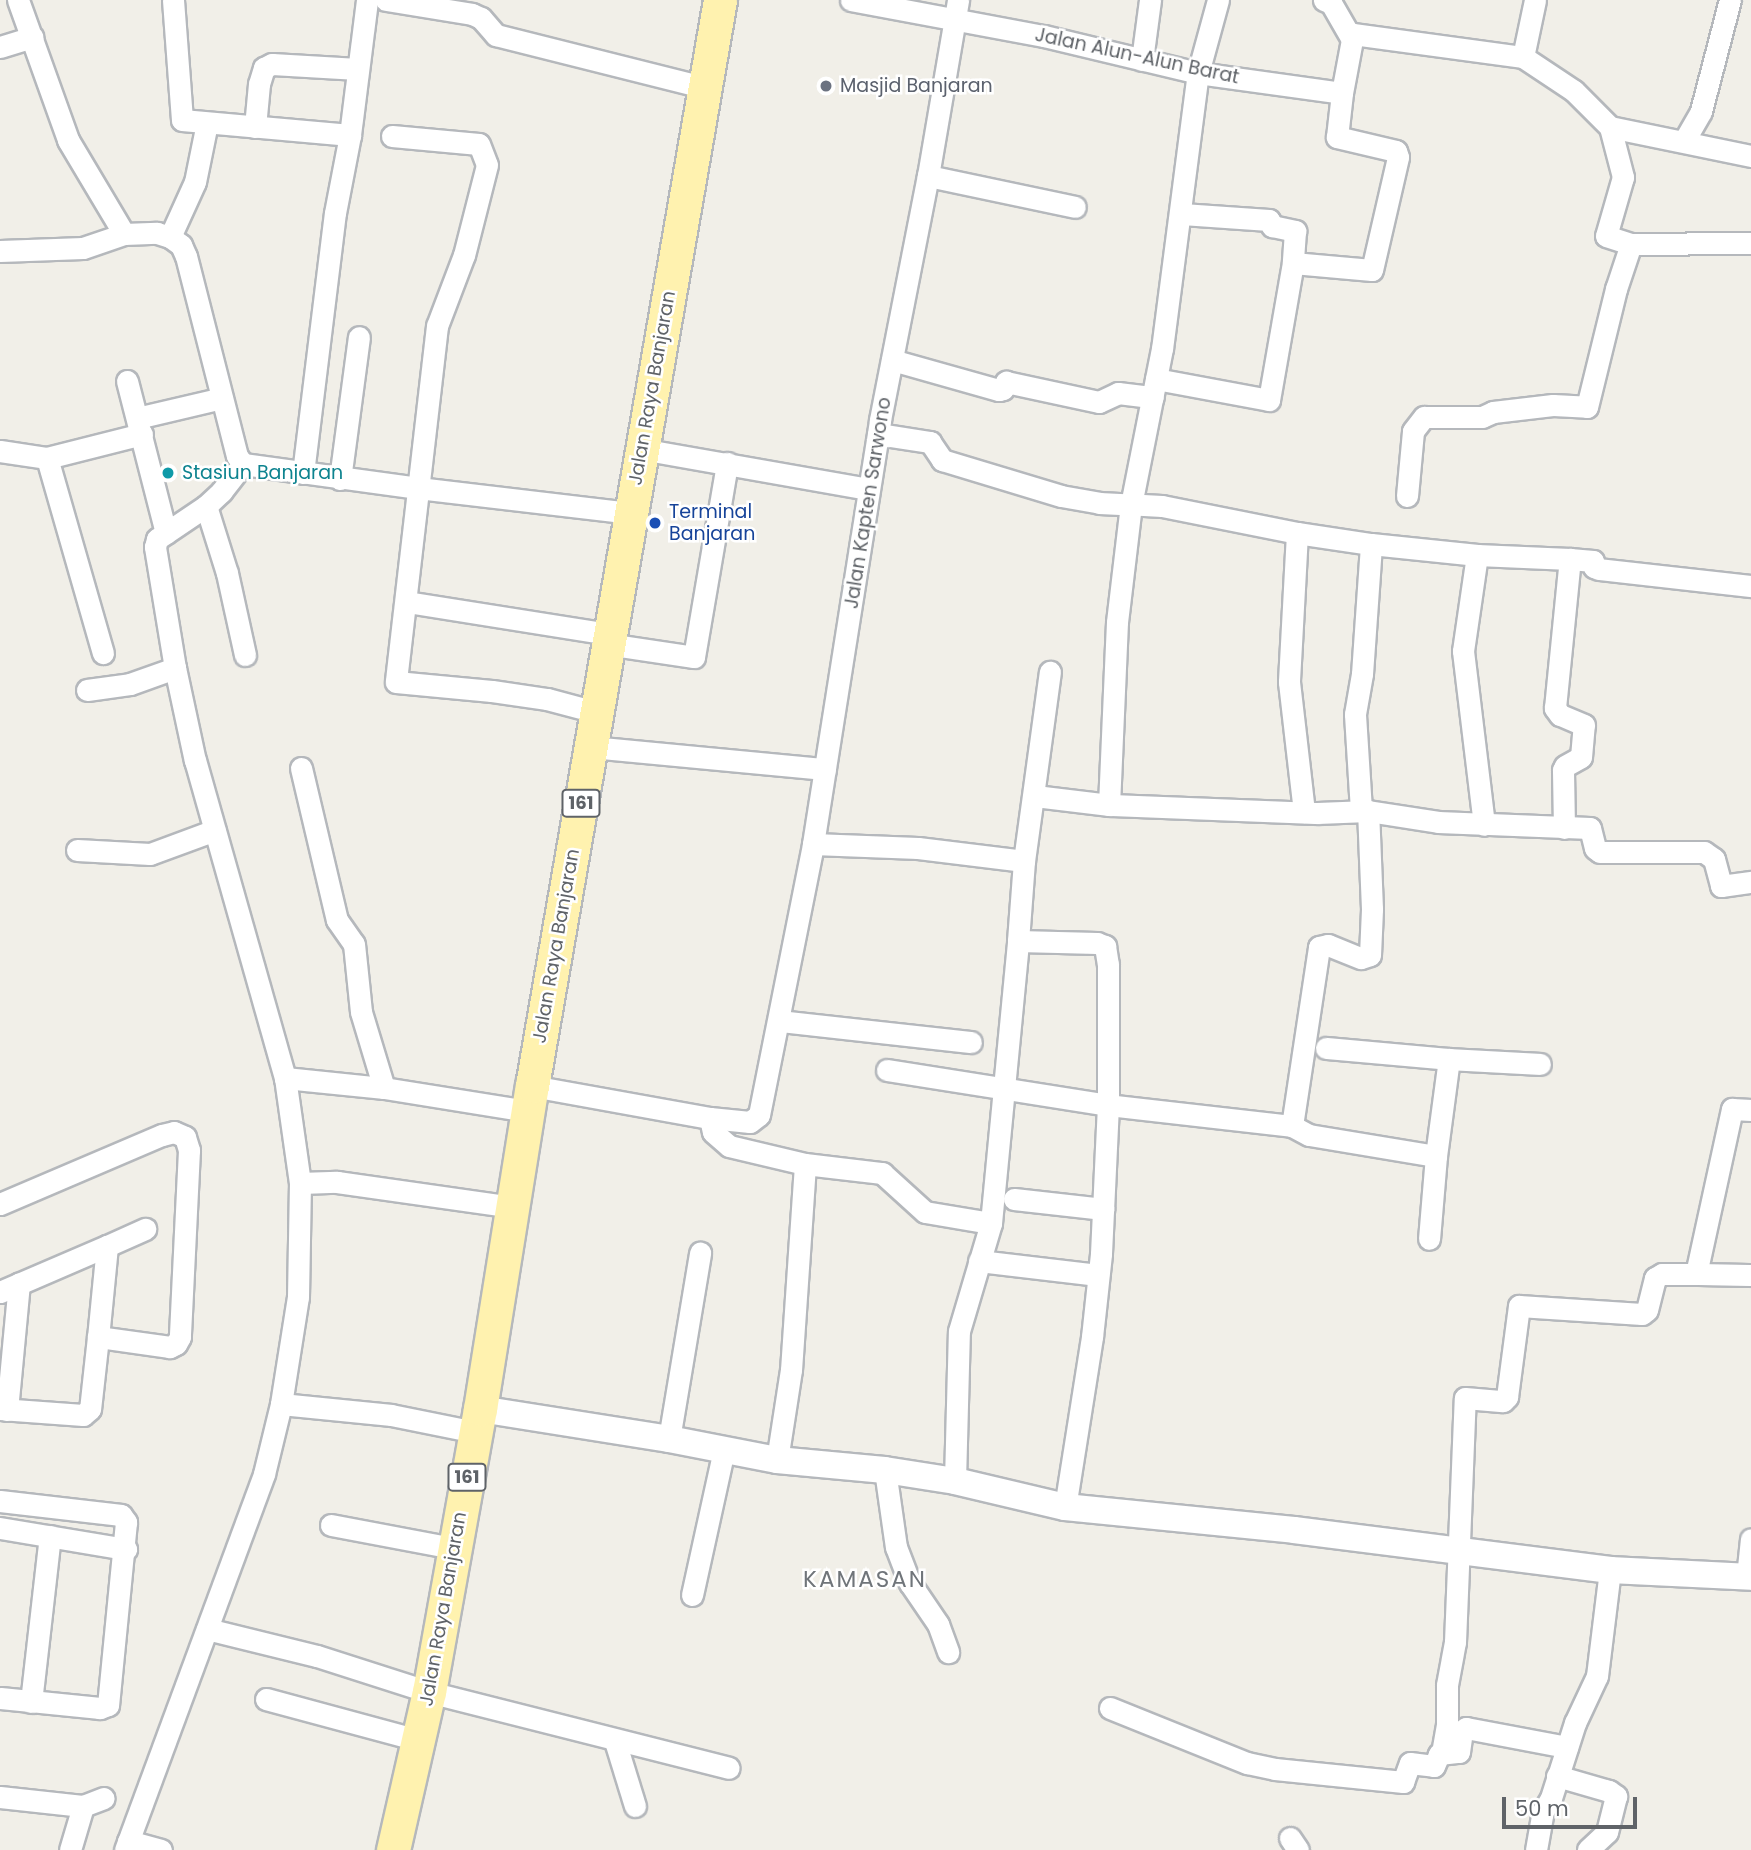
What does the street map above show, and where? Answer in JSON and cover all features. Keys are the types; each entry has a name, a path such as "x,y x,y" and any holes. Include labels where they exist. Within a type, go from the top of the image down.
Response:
{"main road":[{"name":"Jalan Raya Banjaran","path":"393,1850 429,1692 478,1420 608,639 720,0"}],"street":[{"path":"18,0 68,140 124,234"},
{"path":"173,0 181,119 350,135"},
{"path":"303,472 335,213 350,135 367,0"},
{"path":"386,0 441,4 477,15 496,34 704,87"},
{"name":"Jalan Alun-Alun Barat","path":"851,0 956,9 1198,73 1342,93"},
{"path":"1142,60 1150,0"},
{"path":"1109,805 1112,668 1132,505 1182,214 1198,73 1218,0"},
{"path":"1293,263 1369,271 1376,263 1398,153 1338,137 1350,36 1331,3 1324,0"},
{"path":"1523,58 1535,0"},
{"path":"1685,141 1700,111 1730,0"},
{"name":"Jalan Kapten Sarwono","path":"711,1125 757,1119 781,1014 813,844 868,489 928,176 956,9"},
{"path":"1350,36 1356,33 1523,58 1574,91 1610,127 1623,177 1606,236 1630,244 1751,243"},
{"path":"0,47 32,37"},
{"path":"256,127 258,84 264,68 272,64 358,69"},
{"path":"170,237 195,182 207,123"},
{"path":"1610,127 1751,156"},
{"path":"392,136 479,144 487,165 464,255 437,326 396,682 492,691 596,712"},
{"path":"928,176 1075,207"},
{"path":"892,360 999,390 1003,389 1006,382 1099,402 1118,393 1154,388 1269,400 1293,263 1293,230 1272,226 1269,219 1182,214"},
{"path":"0,251 83,248 124,234 157,233 170,237 181,246 186,256 237,456 243,464 630,513"},
{"path":"1407,496 1413,431 1424,416 1482,417 1493,412 1553,405 1587,407 1630,244"},
{"path":"340,478 359,337"},
{"path":"127,381 166,533"},
{"path":"0,451 47,458 222,398"},
{"path":"878,434 930,442 942,460 1062,496 1161,506 1297,533 1371,544 1477,555 1592,560 1599,569 1751,586"},
{"path":"642,449 868,489"},
{"path":"47,458 103,653"},
{"path":"407,602 694,657 727,463"},
{"path":"161,1850 126,1845 264,1474 281,1404 298,1297 300,1183 283,1070 215,830 175,668 155,547 157,538 206,506 243,464"},
{"path":"206,506 227,573 245,655"},
{"path":"1297,533 1289,682 1304,812"},
{"path":"1292,1126 1318,947 1328,946 1362,958 1370,955 1372,909 1355,722 1362,674 1371,544"},
{"path":"1477,555 1463,651 1484,825"},
{"path":"1564,828 1563,770 1581,757 1584,725 1560,715 1555,708 1570,559"},
{"path":"87,690 130,684 175,668"},
{"path":"955,1481 959,1331 991,1223 1001,1088 1024,861 1050,673"},
{"path":"591,747 825,769"},
{"path":"301,768 337,920 354,944 361,1012 382,1079"},
{"path":"1035,796 1109,805 1304,812 1364,810 1484,825 1593,829 1595,848 1600,852 1704,852 1714,859 1721,886 1751,883"},
{"path":"77,850 150,854 215,830"},
{"path":"813,844 918,848 1024,861"},
{"path":"1018,941 1097,943 1105,946 1108,1105 1103,1209 1092,1337 1065,1507"},
{"path":"781,1014 971,1042"},
{"path":"1326,1048 1541,1064"},
{"path":"1429,1239 1436,1156 1449,1059"},
{"path":"283,1070 382,1079 530,1098 711,1125 729,1146 805,1164 882,1173 925,1212 991,1223"},
{"path":"887,1070 1108,1105 1292,1126 1309,1135 1436,1156"},
{"path":"1696,1274 1732,1109 1751,1110"},
{"path":"0,1204 162,1135 174,1132 185,1137 189,1150 180,1337 170,1347 98,1337"},
{"path":"776,1460 791,1370 805,1164"},
{"path":"300,1183 337,1182 512,1207"},
{"path":"1014,1199 1103,1209"},
{"path":"107,1246 88,1412 80,1415 3,1410 9,1288 145,1228"},
{"path":"669,1438 700,1253"},
{"path":"979,1261 1098,1275"},
{"path":"1110,1708 1247,1763 1275,1769 1403,1782 1408,1763 1434,1766 1442,1753 1447,1724 1447,1685 1454,1649 1463,1403 1469,1396 1503,1401 1507,1397 1519,1306 1642,1314 1647,1310 1655,1278 1662,1274 1751,1275"},
{"path":"281,1404 669,1438 776,1460 885,1470 955,1481 1065,1507 1457,1549 1610,1570 1749,1577 1751,1539"},
{"path":"692,1595 724,1449"},
{"path":"885,1470 896,1546 910,1583 938,1624 948,1652"},
{"path":"0,1502 124,1517 126,1549 108,1705 100,1709 0,1698"},
{"path":"331,1524 453,1548"},
{"path":"0,1528 126,1549"},
{"path":"31,1702 50,1536"},
{"path":"1536,1850 1543,1811 1551,1798 1567,1747 1597,1676 1610,1570"},
{"path":"207,1629 317,1656 429,1692 729,1768"},
{"path":"266,1699 418,1740"},
{"path":"1442,1753 1460,1752 1462,1731 1466,1728 1567,1747"},
{"path":"615,1741 635,1806"},
{"path":"1557,1776 1609,1791 1616,1796 1607,1832 1588,1850"},
{"path":"0,1797 83,1806 104,1798"},
{"path":"70,1850 83,1806"}],"place":[{"name":"Masjid Banjaran","path":"826,86"},
{"name":"Stasiun Banjaran","path":"168,473"},
{"name":"Terminal Banjaran","path":"655,523"}],"district":[{"name":"KAMASAN","path":"865,1579"}]}
